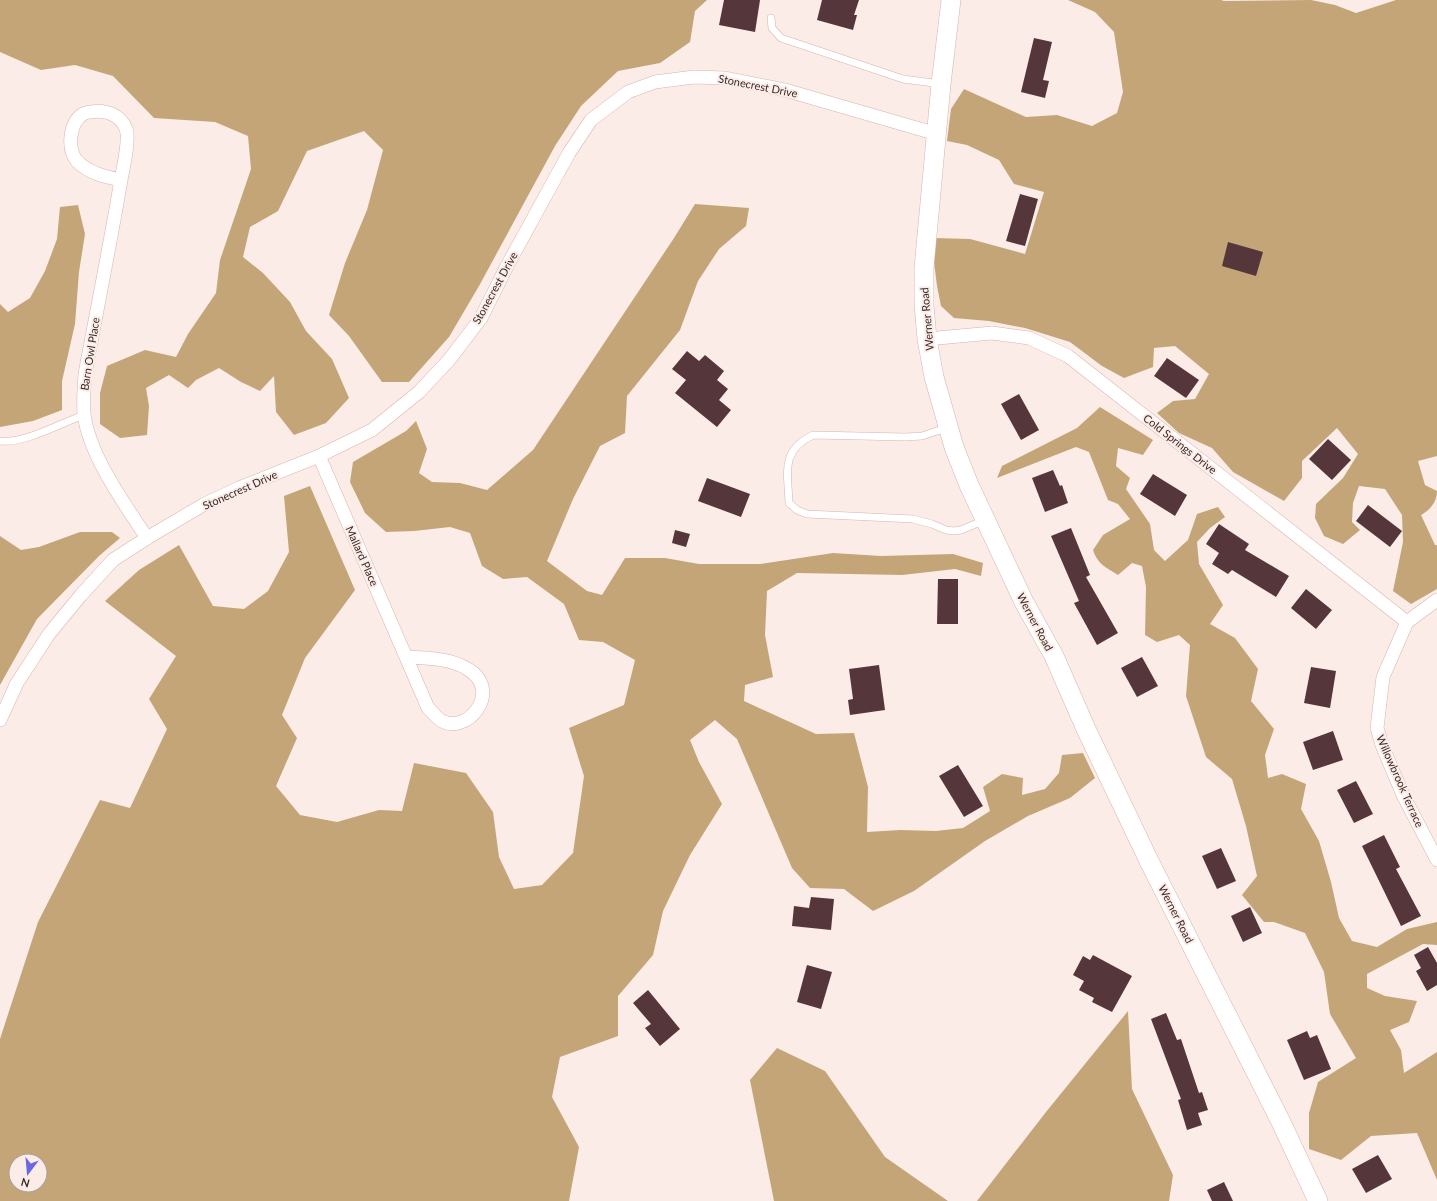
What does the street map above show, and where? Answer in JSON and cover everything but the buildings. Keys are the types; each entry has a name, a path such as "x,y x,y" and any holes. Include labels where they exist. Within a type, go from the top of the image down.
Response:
{"street":[{"name":"Werner Road","path":"951,0 941,84 924,268 924,305 927,339 934,377 954,447 985,520 1024,602 1054,656 1086,729 1149,861 1280,1120 1318,1201"},
{"name":"Stonecrest Drive","path":"0,720 17,682 49,634 81,595 113,560 203,505 239,488 319,456 372,430 419,392 449,360 481,318 507,266 569,153 591,120 628,92 655,82 694,77 725,78 785,90 937,134"},
{"name":"Barn Owl Place","path":"121,180 101,176 87,169 77,161 72,152 71,141 73,128 83,114 95,111 115,115 123,122 127,131 125,157 121,180 85,374 83,397 84,415 88,431 99,460 147,538"},
{"name":"Cold Springs Drive","path":"927,339 992,332 1029,338 1068,356 1407,622"},
{"name":"Mallard Place","path":"319,456 428,708 439,720 451,724 465,722 475,713 481,704 483,692 482,682 475,675 466,668 454,663 427,658 406,657"},
{"path":"1407,622 1437,600"},
{"name":"Willowbrook Terrace","path":"1407,622 1383,677 1377,728 1382,745 1403,795 1437,860"}],"lane":[{"path":"771,18 772,28 781,38 903,79 941,84"},
{"path":"0,441 9,442 30,436 84,415"},
{"path":"949,427 922,436 813,435 802,440 794,449 788,461 789,503 797,510 807,514 913,519 932,524 946,530 954,531 961,530 985,520"}],"shaded area":[{"path":"0,0 707,0 695,11 690,42 660,63 618,71 581,106 555,146 479,286 449,337 409,382 382,382 349,336 329,315 345,263 367,210 383,150 364,131 307,151 278,211 250,227 243,257 263,273 290,302 306,331 332,359 349,398 326,423 294,435 276,412 274,376 260,391 241,382 219,368 196,380 188,388 169,375 146,388 149,406 147,435 120,438 100,424 100,393 107,366 145,350 176,357 188,334 216,293 220,260 251,169 248,136 215,122 154,118 113,76 75,65 41,70 0,52"},
{"path":"1068,0 1311,0 1335,5 1356,13 1396,0 1437,0 1437,456 1418,461 1425,485 1437,491 1436,499 1432,505 1421,515 1435,545 1437,545 1437,589 1411,604 1393,591 1403,542 1402,515 1385,489 1359,486 1353,503 1352,522 1360,530 1343,544 1324,536 1315,518 1316,504 1343,478 1358,454 1337,428 1302,461 1302,478 1284,501 1233,472 1212,448 1179,433 1157,413 1173,401 1195,399 1209,374 1175,346 1154,348 1153,367 1124,378 1102,366 1070,342 1025,328 989,321 954,318 941,306 934,262 934,238 970,239 1025,254 1044,192 1014,184 999,160 967,145 947,141 951,109 964,89 1026,117 1057,115 1092,126 1117,113 1123,92 1114,32 1095,12"},
{"path":"695,204 749,208 746,226 719,249 698,281 680,330 627,396 625,433 600,446 573,499 547,561 587,591 602,595 625,558 665,558 699,564 760,564 833,553 881,556 953,554 983,563 981,576 955,569 902,575 797,573 767,591 765,635 773,677 745,685 744,701 816,734 854,733 868,787 867,832 900,830 936,831 963,828 990,811 983,787 1002,774 1023,778 1022,795 1045,789 1059,773 1062,755 1083,753 1095,778 1070,798 1028,816 985,841 914,891 873,911 844,889 810,888 792,868 737,739 715,720 690,740 699,762 722,804 690,855 663,911 653,955 618,996 618,1036 560,1057 552,1097 579,1147 569,1201 0,1201 0,1039 38,922 100,800 130,808 167,729 149,699 176,656 105,601 139,570 179,545 213,606 244,609 268,591 289,552 284,496 310,486 355,590 305,658 282,715 297,738 276,786 300,815 337,822 379,810 402,811 414,763 466,773 493,812 499,857 514,889 542,885 573,853 584,776 569,728 624,705 635,660 603,642 579,640 564,604 527,577 503,579 482,566 470,533 450,527 386,532 365,513 350,482 353,462 406,431 416,421 427,449 419,473 432,482 460,483 487,490 533,450"},
{"path":"78,205 85,234 79,272 75,324 62,381 62,410 33,421 0,427 0,304 8,312 30,298 45,271 57,239 60,207"},
{"path":"1100,407 1153,440 1143,455 1118,448 1116,466 1130,478 1126,489 1150,524 1154,550 1165,561 1188,540 1197,514 1218,507 1225,517 1210,528 1197,542 1199,564 1223,605 1210,624 1235,638 1258,669 1251,701 1274,729 1265,755 1268,778 1282,774 1306,784 1301,809 1319,841 1331,882 1339,918 1352,941 1377,947 1407,929 1437,922 1437,945 1423,944 1367,974 1367,988 1385,996 1417,1001 1409,1022 1390,1030 1401,1050 1404,1073 1437,1052 1437,1180 1417,1133 1371,1136 1341,1160 1309,1149 1309,1113 1318,1082 1356,1058 1330,1014 1324,972 1305,933 1274,922 1264,922 1242,895 1257,876 1246,826 1232,779 1206,757 1186,696 1190,645 1179,635 1157,642 1145,635 1146,587 1142,566 1132,563 1118,575 1097,559 1093,550 1103,535 1130,519 1118,504 1108,500 1089,452 1076,447 997,478 1002,466 1077,428"},
{"path":"80,532 112,532 120,538 99,556 37,619 0,685 0,536 21,550 39,547"},
{"path":"1128,1011 1132,1089 1173,1175 1169,1201 977,1201 1046,1112"},
{"path":"777,1048 825,1071 885,1157 948,1201 774,1201 750,1080"}]}
